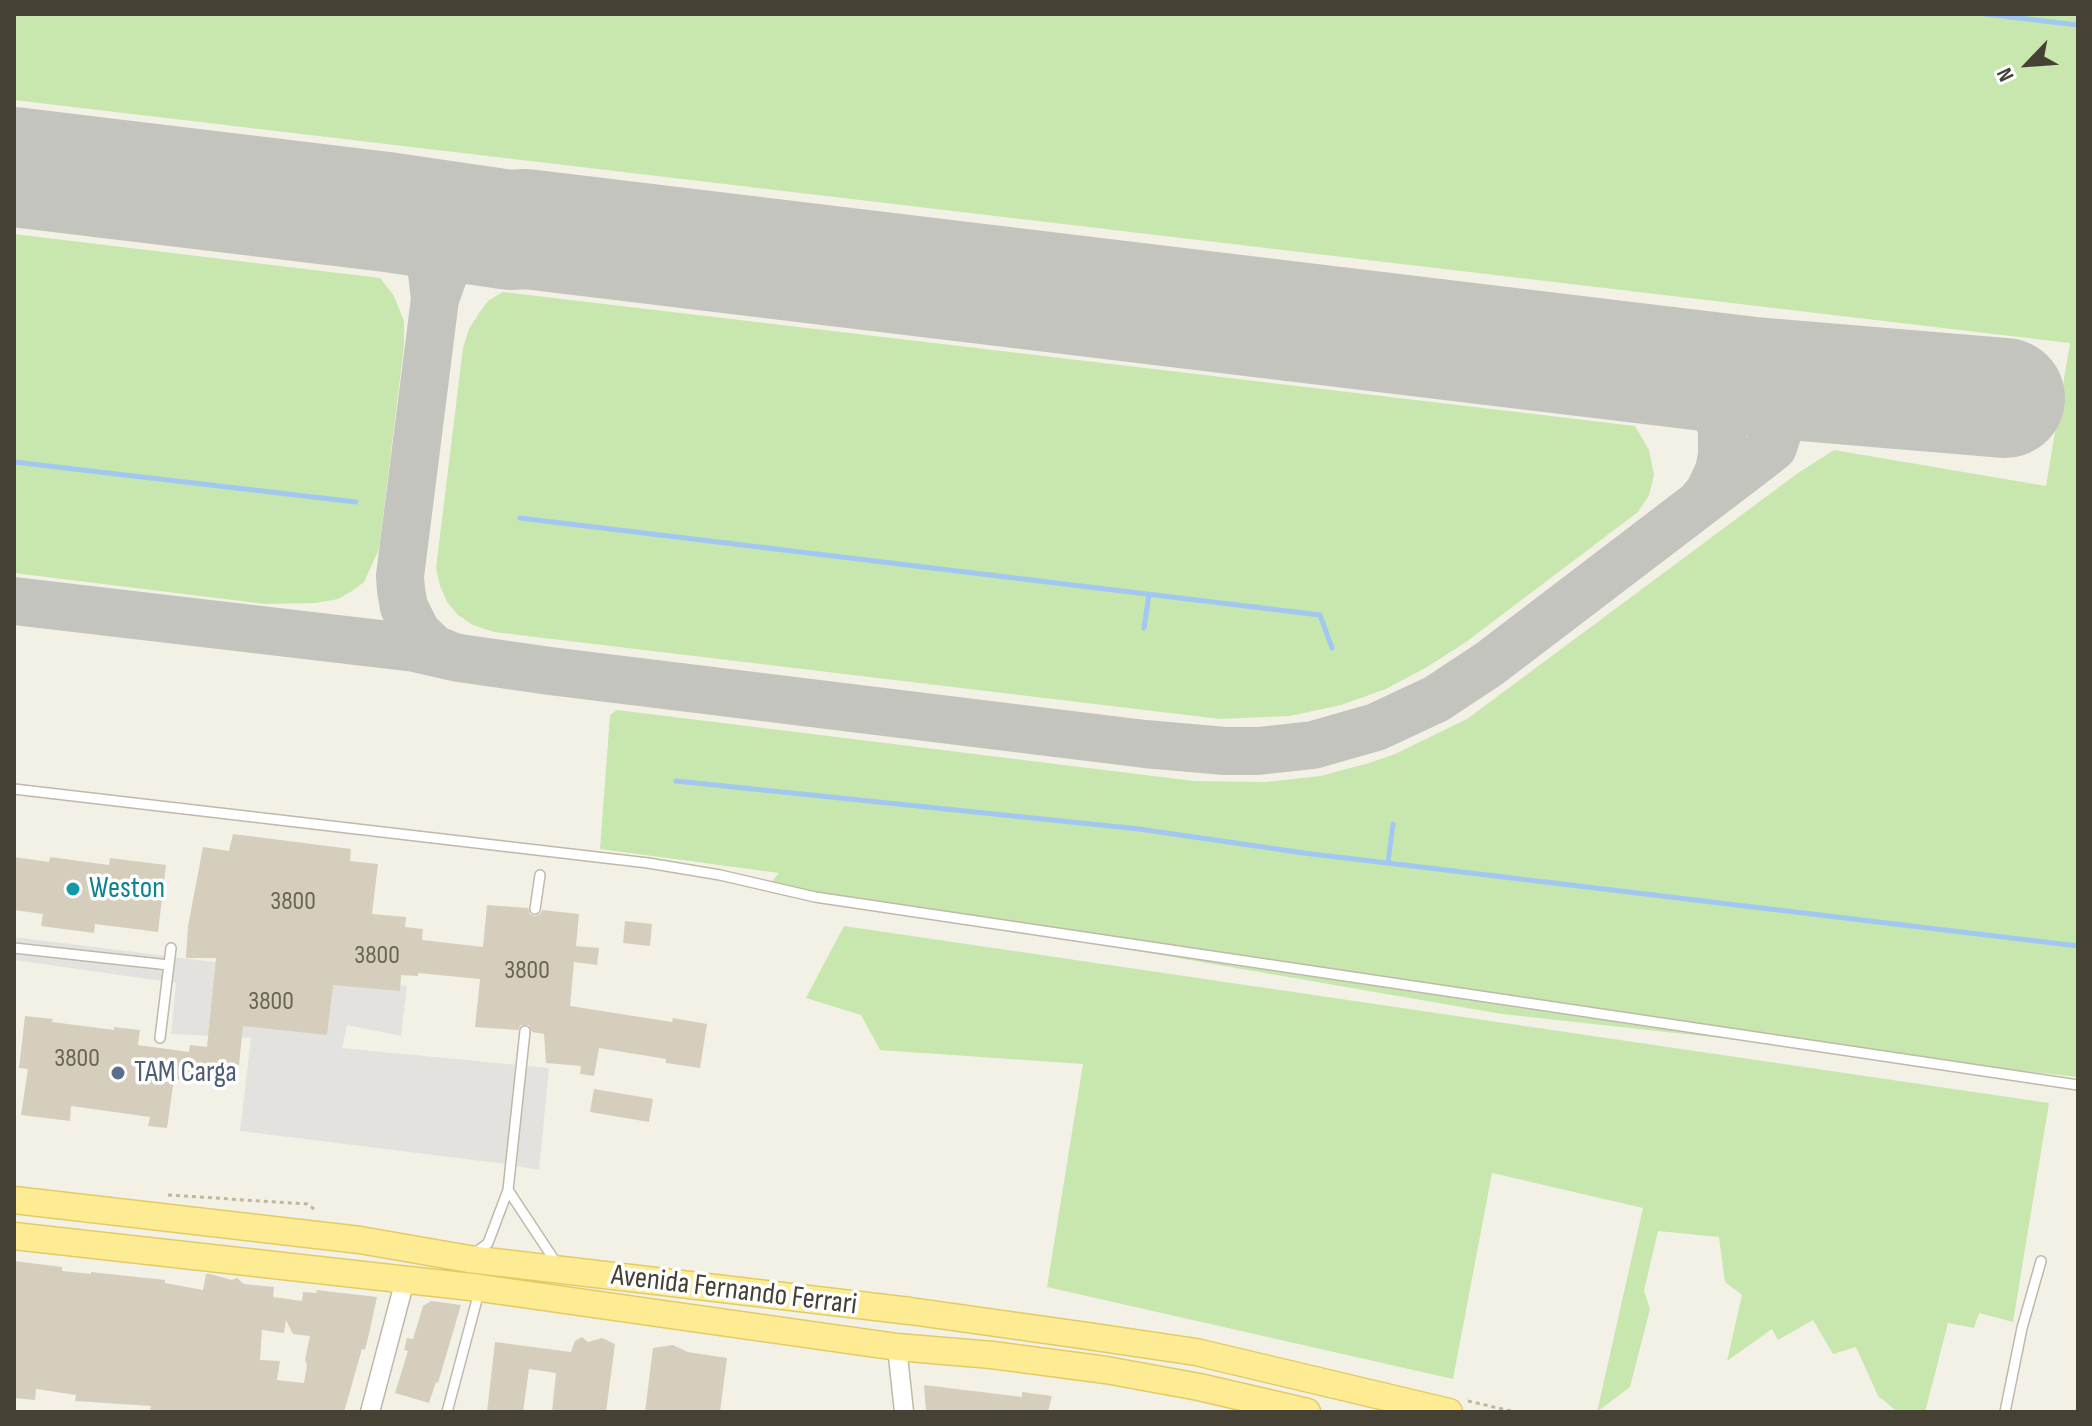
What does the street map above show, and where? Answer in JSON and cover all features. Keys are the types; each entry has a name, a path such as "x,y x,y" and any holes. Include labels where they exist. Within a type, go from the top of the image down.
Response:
{"main road":[{"name":"Avenida Fernando Ferrari","path":"14,1200 360,1240 469,1259 998,1323 1196,1352 1449,1412"},
{"name":"Avenida Fernando Ferrari","path":"14,1236 480,1288 897,1347 992,1355 1106,1370 1307,1412"},
{"path":"405,1280 420,1271 469,1259"},
{"path":"859,1306 897,1347"}],"street":[{"path":"370,1412 405,1280"},
{"path":"897,1347 904,1412"}],"lane":[{"path":"14,789 648,863 720,875 815,897 2078,1085"},
{"path":"535,909 540,875"},
{"path":"14,948 169,965"},
{"path":"160,1038 171,948"},
{"path":"469,1259 488,1243 508,1190 525,1031"},
{"path":"508,1190 561,1271"},
{"path":"2005,1412 2022,1328 2041,1261"},
{"path":"447,1412 480,1288"}],"green space":[{"path":"14,14 2078,14 2078,1077 1502,1014 767,887 779,873 600,849 610,715 617,710 1194,781 1266,782 1320,776 1369,763 1395,754 1467,719 1798,473 1834,450 2046,486 2070,343 14,100"},
{"path":"14,234 380,278 394,296 404,321 404,346 379,549 364,582 338,599 316,603 265,604 14,573"},
{"path":"503,292 1635,426 1649,450 1654,475 1649,495 1638,512 1466,642 1386,689 1341,705 1290,716 1220,719 494,632 473,625 458,615 447,602 436,568 463,348 469,329 479,313 489,300"},
{"path":"844,926 2049,1103 2013,1322 1979,1313 1974,1328 1948,1323 1925,1412 1898,1412 1878,1396 1856,1347 1833,1354 1813,1320 1778,1340 1772,1329 1727,1361 1742,1295 1725,1282 1719,1237 1658,1231 1644,1291 1650,1309 1630,1387 1597,1412 1643,1208 1492,1173 1453,1379 1047,1287 1083,1064 880,1050 861,1015 806,998"}],"shaded area":[{"path":"14,937 407,986 401,1036 347,1025 342,1048 549,1068 539,1170 240,1131 251,1038 171,1034 176,983 14,960"}],"building":[{"path":"233,834 351,849 350,861 378,864 372,914 406,917 405,927 423,929 422,940 483,947 487,905 528,908 530,914 535,916 542,910 579,914 576,946 599,948 597,965 574,962 570,1006 672,1022 673,1018 707,1024 700,1068 599,1048 594,1076 580,1074 581,1066 546,1063 544,1034 532,1032 529,1025 521,1025 518,1030 475,1027 480,979 418,973 418,976 401,975 400,991 333,985 327,1035 243,1026 239,1065 217,1062 215,1083 174,1079 167,1128 148,1126 150,1117 71,1106 70,1121 21,1115 28,1069 19,1068 25,1016 114,1030 114,1027 140,1030 138,1045 189,1052 190,1045 207,1047 216,958 186,958 188,926 203,847 229,851"},
{"path":"14,857 49,862 50,857 109,865 110,858 166,865 158,932 95,924 94,933 41,926 43,914 14,910"},
{"path":"625,921 652,924 650,946 623,943"},
{"path":"594,1089 653,1099 649,1122 590,1112"},
{"path":"14,1261 62,1267 62,1271 165,1280 165,1283 203,1290 206,1274 210,1274 232,1280 237,1278 244,1284 274,1287 273,1297 302,1301 303,1292 317,1293 316,1290 377,1297 365,1350 362,1349 344,1412 171,1412 150,1410 151,1406 75,1401 76,1395 36,1389 35,1400 14,1398","holes":["286,1320 293,1334 310,1336 304,1383 277,1380 280,1361 260,1360 262,1330 284,1333"]},
{"path":"431,1301 461,1305 429,1403 395,1393 408,1351 404,1350 407,1338 413,1339 423,1306"},
{"path":"582,1337 588,1342 602,1338 615,1344 606,1412 552,1412 556,1373 529,1369 523,1412 487,1412 495,1342 571,1352 575,1341"},
{"path":"673,1345 688,1352 727,1358 720,1412 645,1412 653,1348"},
{"path":"924,1385 1022,1397 1022,1392 1052,1396 1048,1412 926,1412"}],"waterway":[{"path":"1985,14 2078,25"},
{"path":"14,462 356,502"},
{"path":"520,518 1320,615 1332,648"},
{"path":"1144,628 1149,594"},
{"path":"676,781 1139,829 1304,853 2078,946"},
{"path":"1388,863 1393,824"}],"taxiway":[{"path":"387,212 417,242 428,259 435,299"},
{"path":"451,656 434,649 417,633 404,607 400,576 435,299 446,268 462,250 485,236 510,230"},
{"path":"1654,365 1680,375 1695,385 1712,406 1722,428 1719,471 1700,503"},
{"path":"14,601 415,648 459,658 550,671 1145,744 1225,751 1313,745 1376,727 1436,699 1489,664 1773,447 1781,423 1776,402 1754,377"}],"runway":[{"path":"14,167 510,230 526,229 1754,377 2005,398"}],"place":[{"name":"Weston","path":"73,889"},
{"name":"TAM Carga","path":"118,1073"}]}
